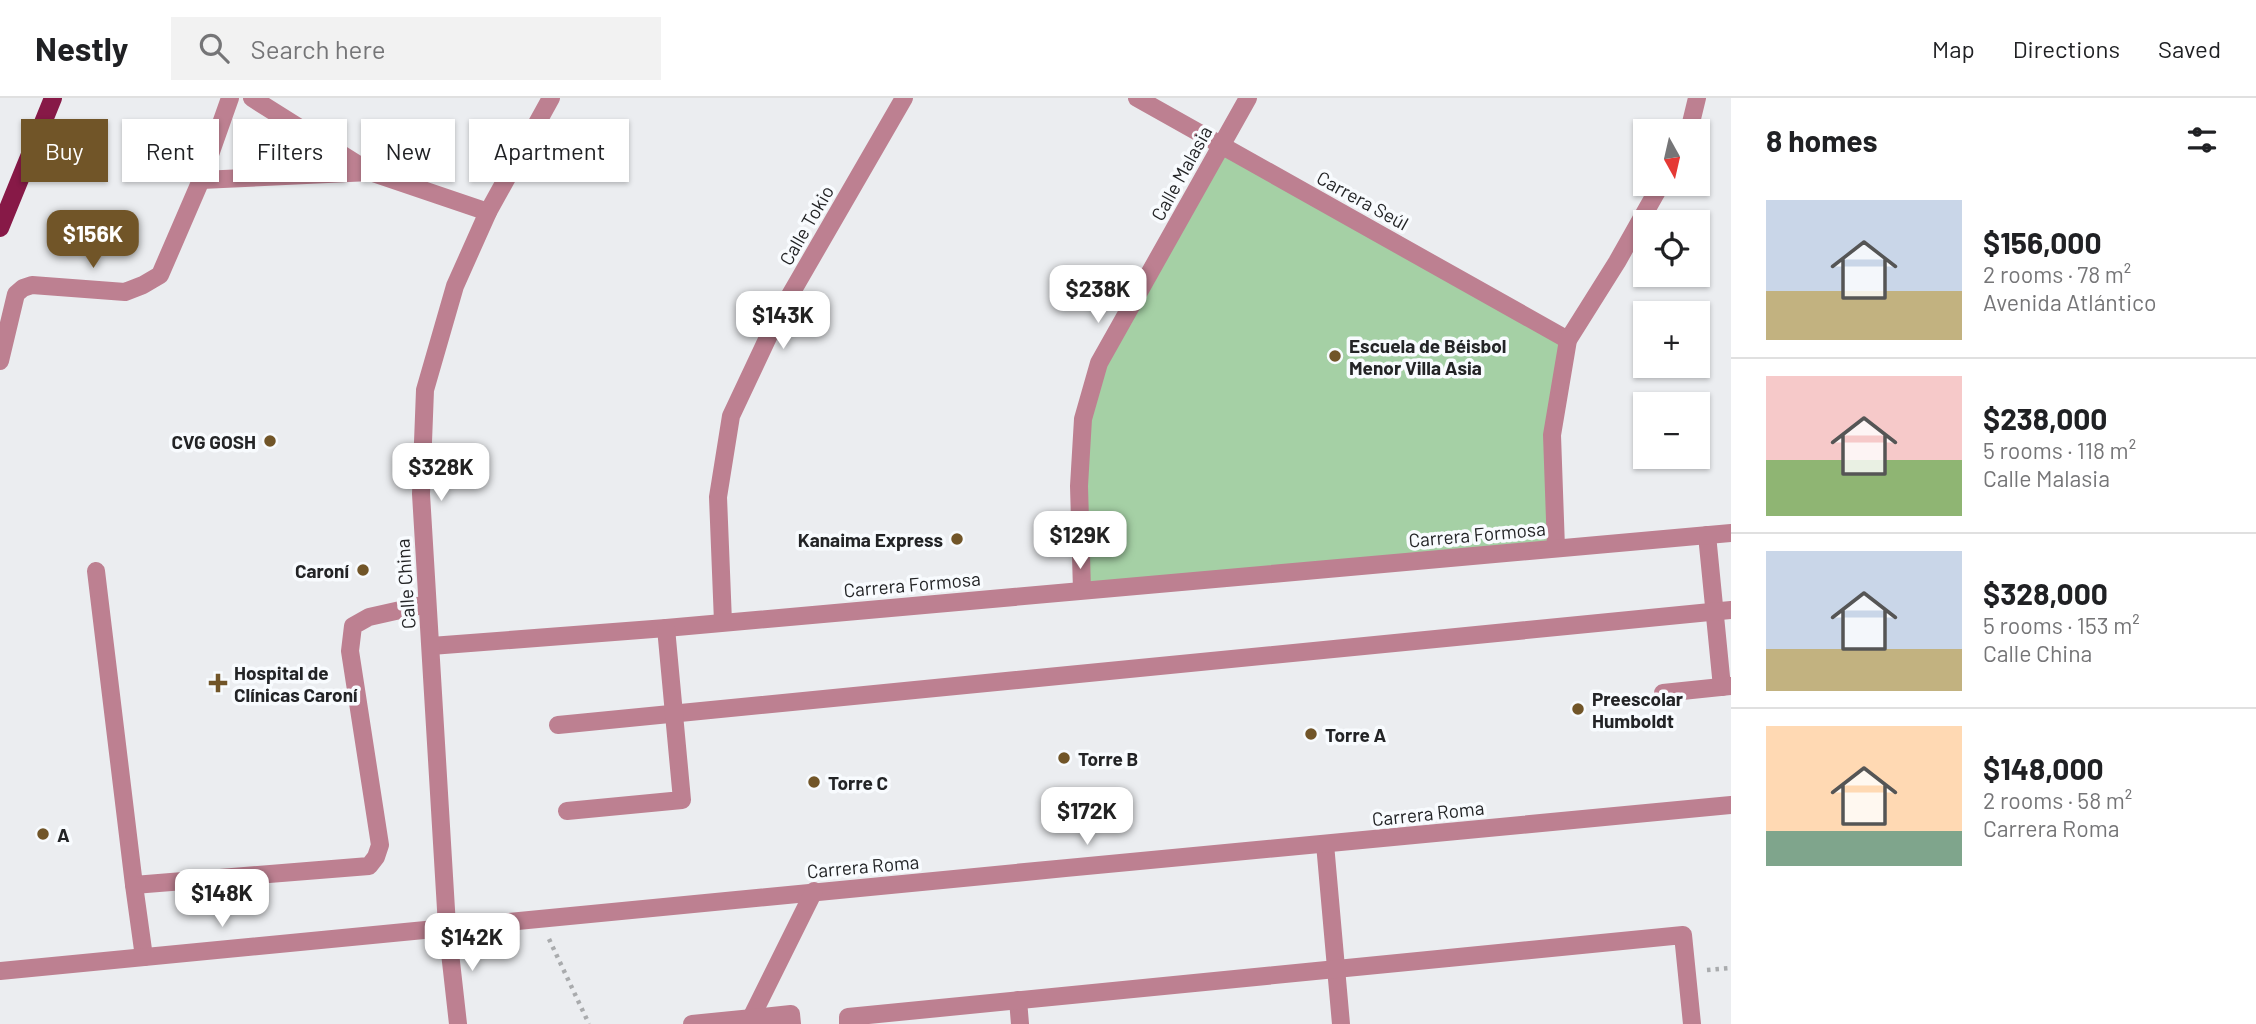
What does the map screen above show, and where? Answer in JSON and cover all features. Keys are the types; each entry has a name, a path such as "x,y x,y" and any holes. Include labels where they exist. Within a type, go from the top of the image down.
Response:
{"main road":[{"path":"0,228 53,98"}],"street":[{"path":"219,129 230,98"},
{"path":"252,98 361,166"},
{"name":"Calle China","path":"458,1024 447,926 421,494 425,390 455,286 488,212 551,98"},
{"name":"Calle Tokio","path":"723,622 718,497 731,416 778,316 904,98"},
{"name":"Carrera Seúl","path":"1137,98 1568,340"},
{"name":"Calle Malasia","path":"1082,590 1079,486 1083,419 1099,363 1248,98"},
{"path":"1692,119 1697,98"},
{"path":"219,179 361,172"},
{"path":"0,361 16,294 23,288 32,285 125,292 160,275 200,182"},
{"path":"400,182 488,212"},
{"path":"1556,548 1552,435 1568,340 1654,196"},
{"name":"Carrera Formosa","path":"431,646 666,628 1731,533"},
{"path":"1664,693 1726,687 1723,611 1707,535"},
{"path":"96,572 144,957"},
{"path":"134,884 369,866 380,845 350,651 353,626 369,617 427,604"},
{"path":"558,725 1723,611"},
{"path":"567,811 682,800 666,628"},
{"name":"Carrera Roma","path":"0,971 447,926 1731,805"},
{"path":"1325,844 1341,1024"},
{"path":"751,1018 814,891"},
{"path":"848,1024 848,1017 927,1017 1018,1000 1683,935 1692,1024"},
{"path":"1018,1000 1020,1024"},
{"path":"692,1024 791,1014 792,1024"}],"path":[{"path":"539,919 589,1024"}],"green space":[{"name":"Escuela de Béisbol Menor Villa Asia","path":"1223,152 1562,344 1550,545 1086,583 1088,420 1104,368"}],"place":[{"name":"Escuela de Béisbol Menor Villa Asia","path":"1335,356"},
{"name":"CVG GOSH","path":"270,441"},
{"name":"Kanaima Express","path":"957,539"},
{"name":"Caroní","path":"363,570"},
{"name":"Hospital de Clínicas Caroní","path":"218,683"},
{"name":"Preescolar Humboldt","path":"1578,709"},
{"name":"Torre A","path":"1311,734"},
{"name":"Torre B","path":"1064,758"},
{"name":"Torre C","path":"814,782"},
{"name":"A","path":"43,834"}]}
